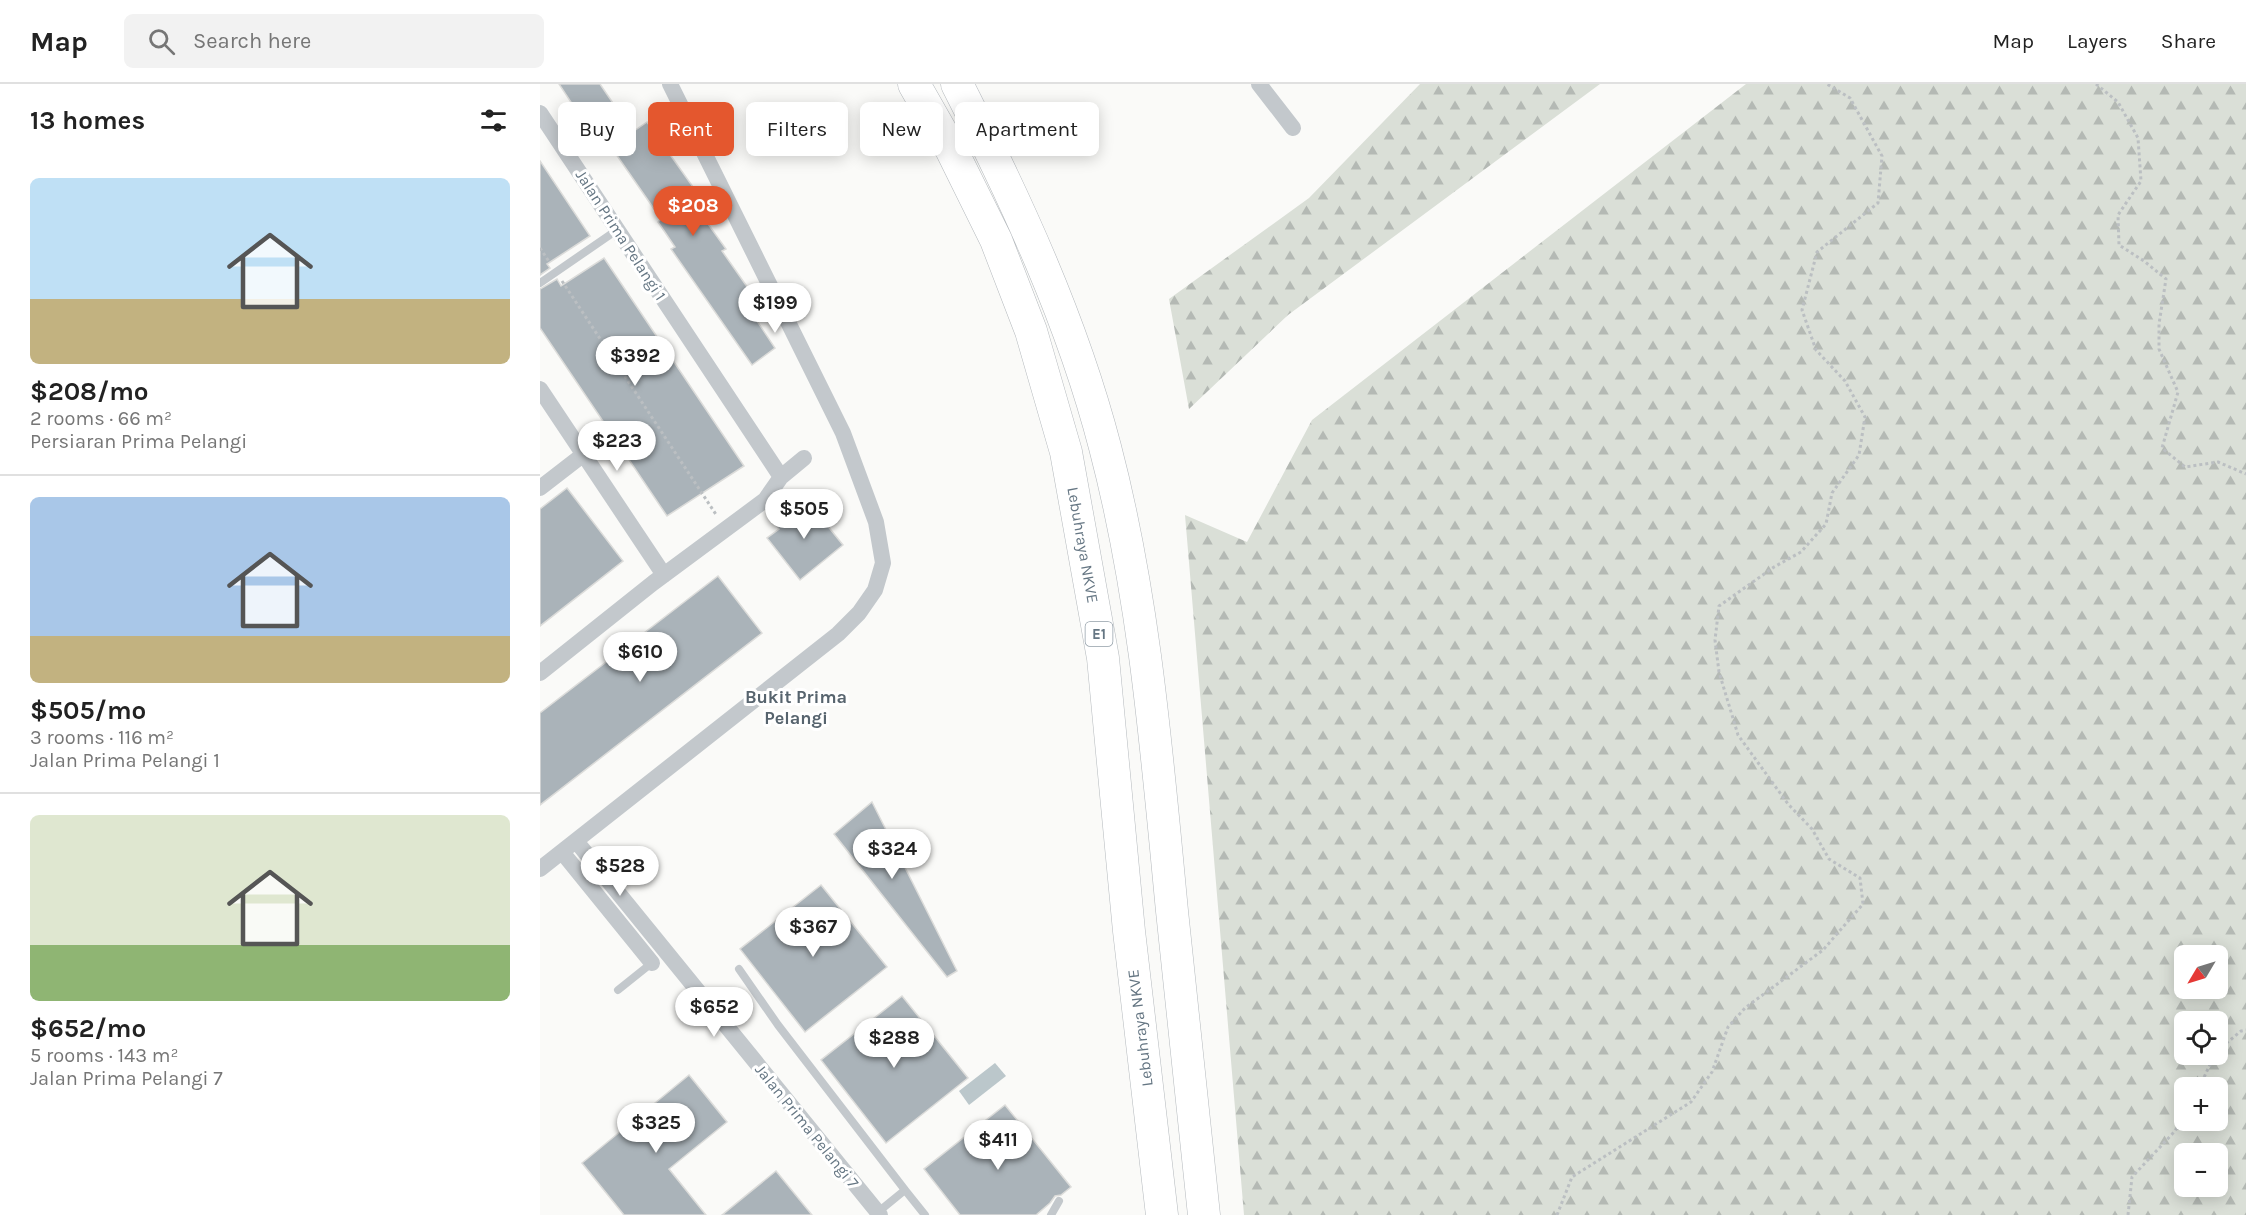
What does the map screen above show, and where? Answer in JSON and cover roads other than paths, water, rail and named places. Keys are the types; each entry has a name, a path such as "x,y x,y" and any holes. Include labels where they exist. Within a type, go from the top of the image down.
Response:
{"highway":[{"name":"Lebuhraya NKVE","path":"914,84 951,149 996,240 1031,331 1066,452 1103,657 1129,931 1162,1215"},
{"path":"957,84 984,136 1031,239 1073,339 1105,446 1131,559 1156,737 1172,915 1204,1215"}],"street":[{"path":"540,868 838,634 860,613 875,590 883,563 876,522 843,433 670,84"},
{"path":"1258,84 1293,128"},
{"name":"Jalan Prima Pelangi 1","path":"540,113 781,477"},
{"path":"540,389 664,575"},
{"path":"540,488 584,454"},
{"path":"540,673 664,575 765,500 781,477 804,458"},
{"name":"Jalan Prima Pelangi 7","path":"576,841 879,1214"},
{"path":"562,852 652,963"}],"lane":[{"path":"540,283 617,230"},
{"path":"618,990 666,952"},
{"path":"739,969 778,1025 925,1215"},
{"path":"879,1214 905,1190"},
{"path":"1052,1215 1059,1201"}],"district":[{"name":"Bukit Prima Pelangi","path":"796,707"}]}
